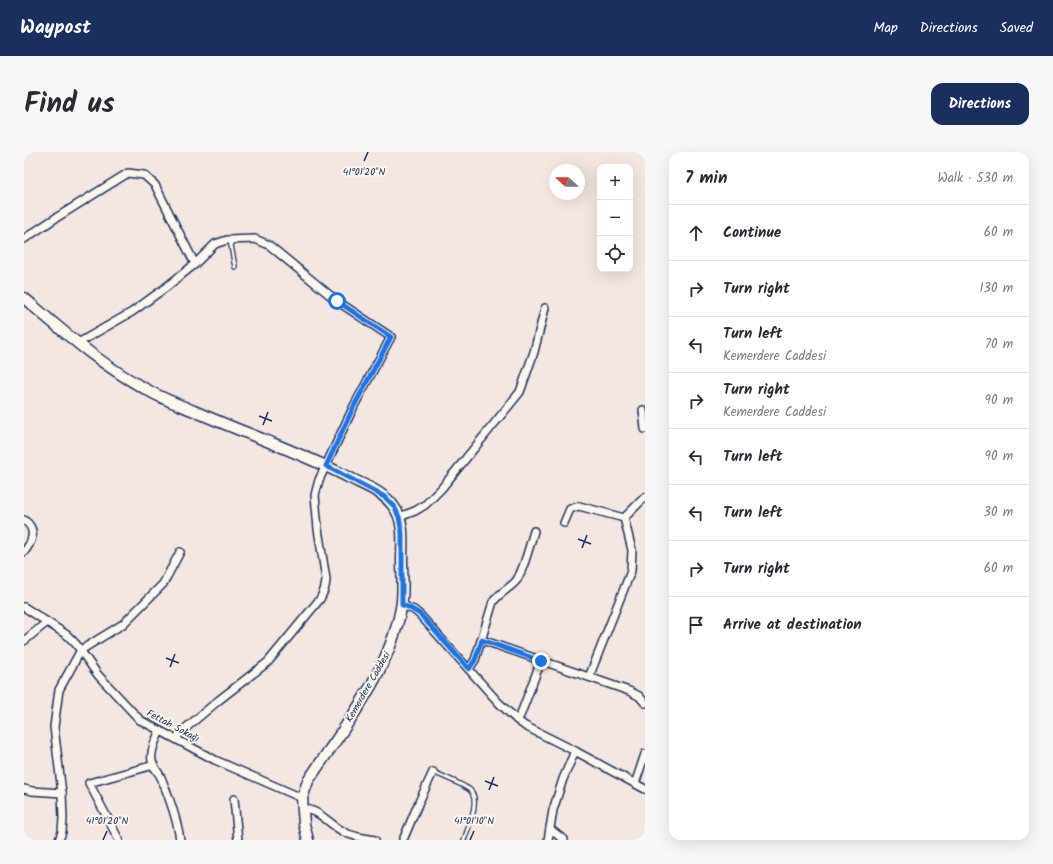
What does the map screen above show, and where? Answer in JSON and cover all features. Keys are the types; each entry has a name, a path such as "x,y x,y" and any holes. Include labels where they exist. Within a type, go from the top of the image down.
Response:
{"street":[{"path":"24,239 128,173 144,175 155,185 195,264"},
{"path":"78,343 132,312 195,264 215,244 221,241 255,239 269,245 337,301 391,337 354,406 319,480 315,495 326,585 320,599 268,662 213,705 181,732 176,739"},
{"name":"Kemerdere Caddesi","path":"24,298 95,358 153,394 326,466 376,492 386,498 394,506 399,517 402,540 402,605 391,648 374,680 345,727 308,781 302,798 307,840"},
{"path":"399,517 415,511 441,490 520,392 534,352 545,308"},
{"path":"644,409 645,429"},
{"path":"624,518 645,497"},
{"path":"564,523 570,509 579,506 624,518"},
{"path":"589,677 631,571 632,550 624,518"},
{"path":"24,520 31,524 32,533 29,546 24,552"},
{"path":"469,669 475,660 493,602 498,595 514,583 519,576 534,531"},
{"path":"59,840 62,832 63,818 62,793 54,727 59,690 81,650 123,624 163,584 180,552"},
{"path":"402,605 420,614 499,703 517,720 525,726 645,789"},
{"name":"Fettah Sokağı","path":"24,607 67,635 81,650 98,675 140,720 237,771 302,798"},
{"path":"24,641 47,622"},
{"path":"482,640 639,696 645,703"},
{"path":"517,720 520,716 541,661"},
{"path":"160,731 152,752 152,760 162,778 180,840"},
{"path":"548,840 553,810 563,779 575,751"},
{"path":"635,784 642,772 645,754"},
{"path":"119,840 89,783 154,766"},
{"path":"403,840 421,796 433,772"},
{"path":"24,789 62,793"},
{"path":"234,799 238,840"},
{"path":"303,809 311,809 344,833 375,840"},
{"path":"550,829 564,840"}],"lane":[{"path":"230,240 235,266"},
{"path":"433,772 470,790 475,798 473,814 464,840"}],"route":[{"path":"337,301 391,337 354,406 326,466 376,492 386,498 394,506 399,517 402,533 402,605 420,614 469,669 475,660 482,640 541,661"}]}
